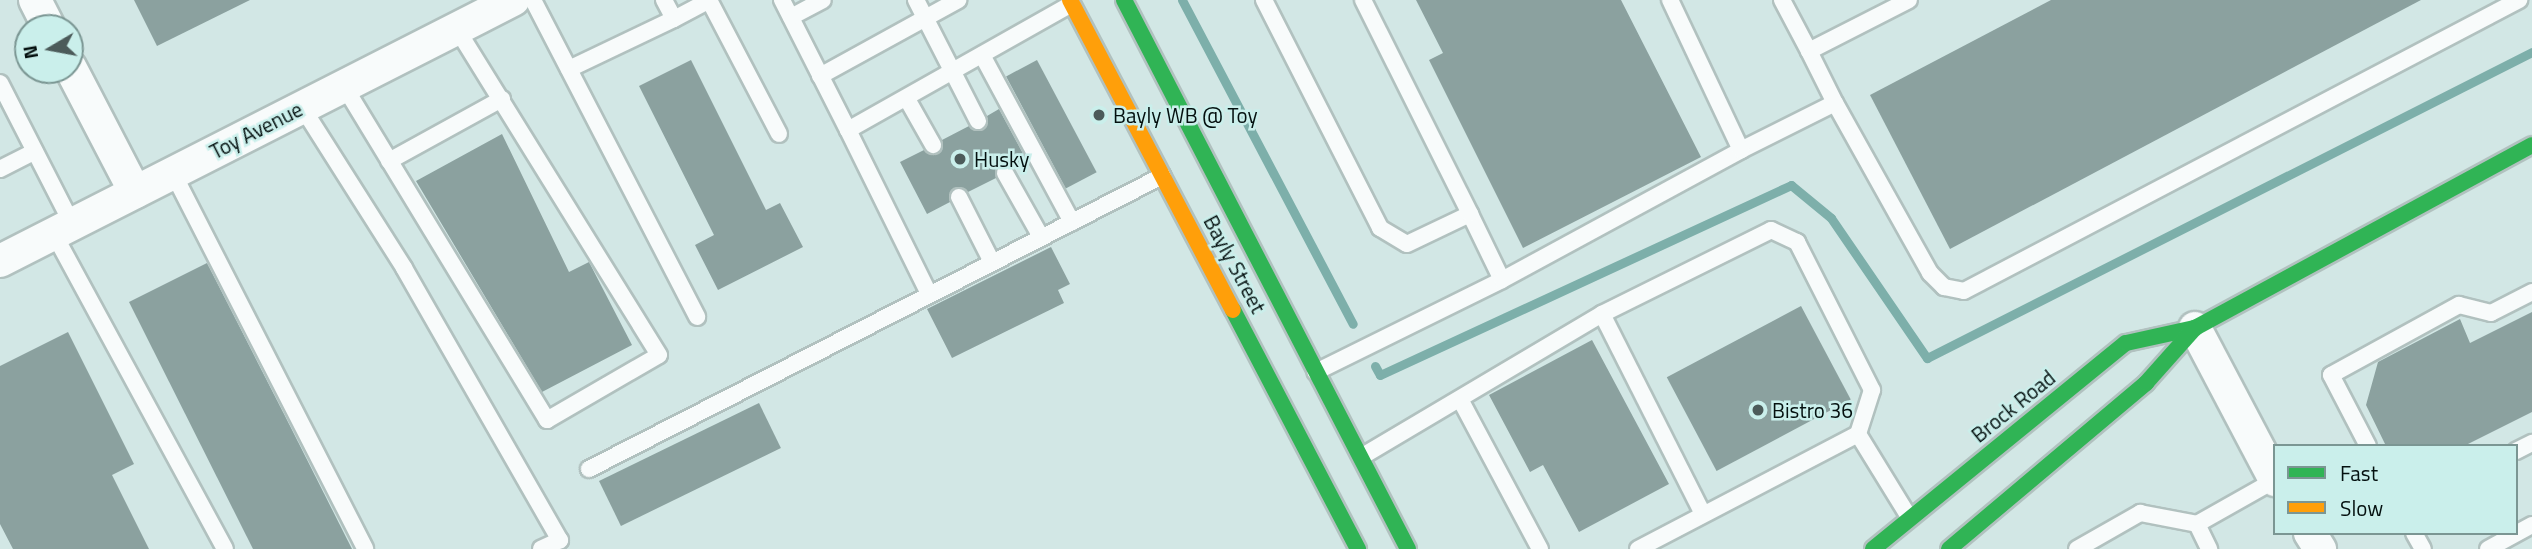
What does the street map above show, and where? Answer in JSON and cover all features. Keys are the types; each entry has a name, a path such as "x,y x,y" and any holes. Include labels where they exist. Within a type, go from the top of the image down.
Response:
{"main road":[{"name":"Bayly Street","path":"1124,0 1408,549"},
{"name":"Bayly Street","path":"1071,2 1358,549"},
{"name":"Brock Road","path":"1873,549 2126,343 2195,328 2532,145"},
{"name":"Brock Road","path":"1949,549 2146,383 2195,328"}],"street":[{"name":"Toy Avenue","path":"0,261 513,0"},
{"path":"79,84 135,192"},
{"path":"2195,328 2273,476"}],"lane":[{"path":"533,0 696,317"},
{"path":"664,0 674,19"},
{"path":"569,69 709,0 779,134"},
{"path":"782,0 929,294"},
{"path":"791,17 823,0"},
{"path":"916,0 978,121"},
{"path":"820,76 958,0"},
{"path":"1264,0 1380,228 1407,244 1470,214"},
{"path":"1363,0 1502,280"},
{"path":"1670,0 1741,150"},
{"path":"1782,0 1835,103 1930,273 1944,287 1964,291 2512,2"},
{"path":"1809,51 1909,0"},
{"path":"848,130 907,99 1071,2"},
{"path":"344,86 547,420 659,355 457,29"},
{"path":"982,55 1072,222"},
{"path":"0,83 35,151 63,229 225,549"},
{"path":"389,162 502,99"},
{"path":"907,99 933,145"},
{"path":"1316,372 1502,280 1741,150 1835,103"},
{"path":"302,107 404,268 560,540 541,549"},
{"path":"0,169 35,151"},
{"path":"173,173 365,549"},
{"path":"1004,173 1041,237"},
{"path":"589,469 1164,175"},
{"path":"959,197 992,262"},
{"path":"1361,457 1461,401 1602,314 1749,236 1771,230 1788,234 1872,390 1858,435 1638,549"},
{"path":"2367,444 2331,375 2459,305 2491,313 2532,292"},
{"path":"1602,314 1703,514"},
{"path":"1461,401 1540,549"},
{"path":"1858,435 1909,517"},
{"path":"2077,549 2140,513 2197,524 2273,481"},
{"path":"2197,524 2209,549"},
{"path":"2491,542 2508,535"}],"building":[{"path":"134,0 250,0 157,46"},
{"path":"1416,0 1621,0 1701,157 1523,248 1429,60 1443,53"},
{"path":"2051,0 2421,0 1950,249 1870,95"},
{"path":"691,60 766,210 780,203 803,247 718,290 695,245 714,235 639,86"},
{"path":"1037,60 1097,172 1066,189 1006,76"},
{"path":"999,109 1027,161 1014,168 1000,164 996,178 968,192 954,188 950,202 927,214 900,162 924,150 938,154 942,140 969,126 983,130 987,116"},
{"path":"502,134 569,272 589,262 632,345 542,392 416,181"},
{"path":"1051,247 1070,284 1058,290 1064,303 952,358 927,309"},
{"path":"207,263 352,549 253,549 129,302"},
{"path":"1801,306 1851,400 1717,471 1667,377"},
{"path":"2532,312 2532,412 2468,444 2385,444 2366,405 2378,362 2460,319 2470,343"},
{"path":"68,332 134,464 112,475 149,549 13,549 0,524 0,366"},
{"path":"1592,340 1669,484 1579,532 1543,465 1530,472 1489,395"},
{"path":"759,403 781,448 621,526 599,481"}],"waterway":[{"path":"1182,0 1353,324"},
{"path":"1375,366 1380,375 1791,185 1831,218 1927,358 2532,52"}],"traffic: fast":[{"path":"1124,0 1408,549"},
{"path":"1873,549 2126,343 2195,328 2532,145"},
{"path":"1233,310 1358,549"},
{"path":"1949,549 2146,383 2195,328"}],"traffic: slow":[{"path":"1070,0 1233,310"}],"place":[{"name":"Bayly WB @ Toy","path":"1099,115"},
{"name":"Husky","path":"960,159"},
{"name":"Bistro 36","path":"1758,410"}]}
